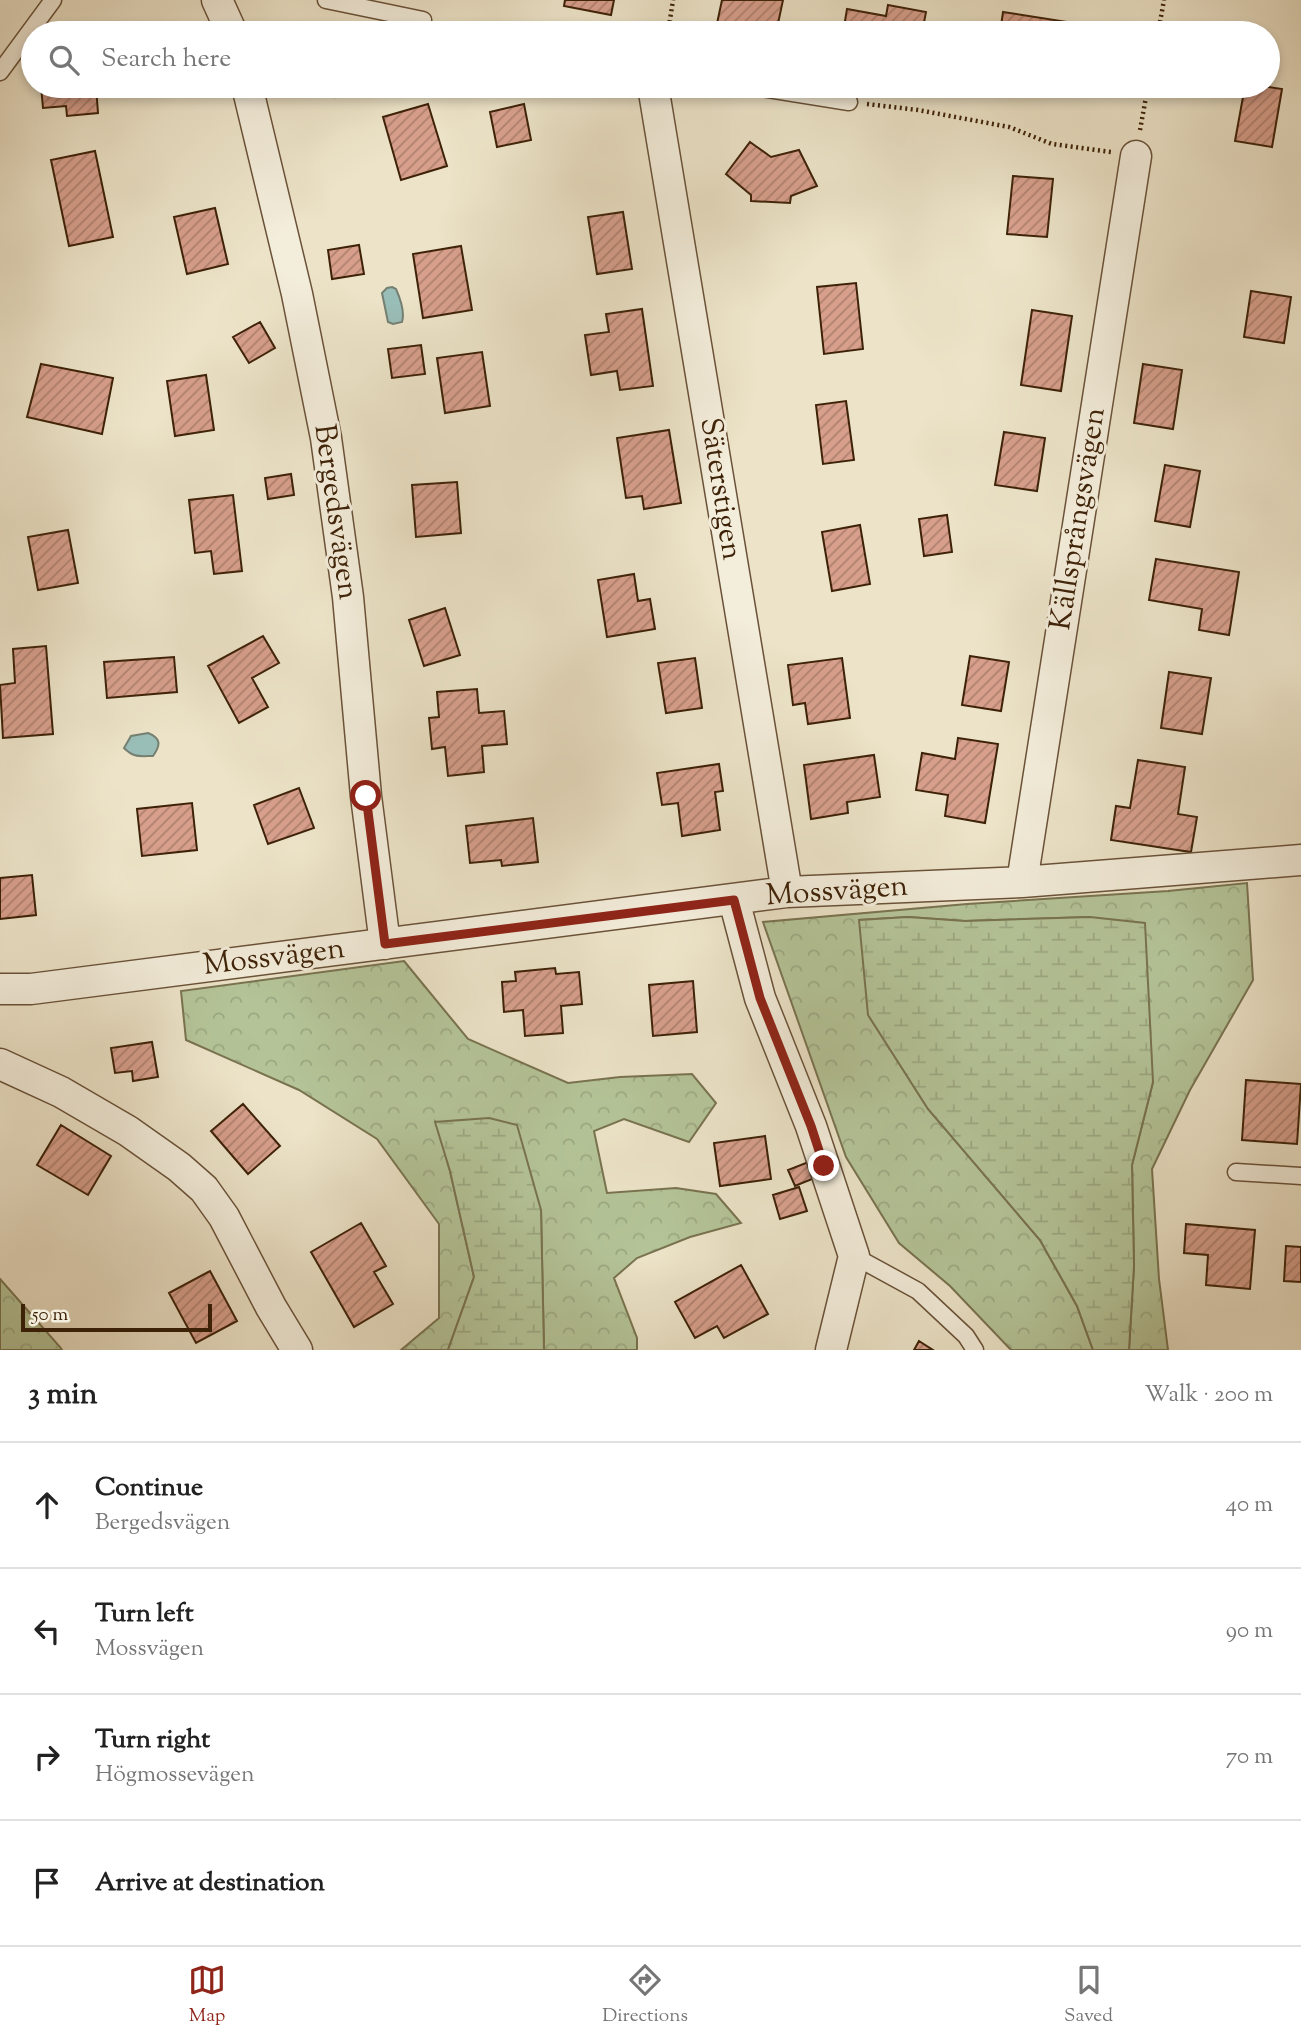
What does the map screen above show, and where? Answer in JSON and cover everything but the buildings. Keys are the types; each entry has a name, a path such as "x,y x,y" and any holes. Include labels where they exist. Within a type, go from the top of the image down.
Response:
{"street":[{"path":"217,0 227,21"},
{"name":"Bergedsvägen","path":"250,98 297,294 326,439 348,597 366,796 385,944"},
{"name":"Säterstigen","path":"655,98 787,892"},
{"name":"Källsprångsvägen","path":"1022,882 1136,156"},
{"name":"Mossvägen","path":"0,989 31,989 787,892 1022,882 1301,860"},
{"path":"734,900 760,998 811,1126 854,1256 831,1350"},
{"path":"0,1064 61,1092 128,1130 204,1189 224,1217 271,1307 297,1350"}],"lane":[{"path":"38,21 53,0"},
{"path":"326,0 423,20"},
{"path":"0,72 21,43"},
{"path":"824,98 849,102"},
{"path":"1236,1172 1301,1176"},
{"path":"854,1256 918,1291 966,1336 975,1350"}],"path":[{"path":"670,21 673,0"},
{"path":"1160,21 1164,0"},
{"path":"849,102 918,110 1009,127 1052,144 1136,156 1146,98"}],"green space":[{"path":"1247,883 1253,980 1190,1090 1152,1169 1159,1279 1168,1350 1129,1350 1134,1266 1132,1165 1153,1082 1090,917 965,921 908,917 860,920 869,1016 928,1109 1040,1240 1077,1306 1093,1350 1011,1350 950,1286 899,1243 846,1157 763,922"},
{"path":"908,917 965,921 1090,917 1145,923 1153,1082 1132,1165 1134,1266 1129,1350 1093,1350 1077,1306 1040,1240 928,1109 868,1015 859,920"},
{"path":"404,961 468,1039 568,1083 620,1077 692,1074 716,1103 689,1142 624,1119 594,1131 607,1193 676,1188 716,1194 741,1223 690,1237 637,1258 614,1278 637,1338 637,1350 544,1350 541,1210 436,1122 474,1277 448,1350 401,1350 439,1318 439,1224 377,1139 299,1090 186,1040 181,991"},
{"path":"489,1118 517,1125 541,1210 544,1350 448,1350 474,1277 450,1171 435,1122"},
{"path":"0,1279 60,1347 62,1350 0,1350"}],"water":[{"path":"392,287 398,293 403,314 402,322 393,324 388,322 382,293"},
{"path":"148,733 158,742 153,756 134,755 124,748 131,736"}],"route":[{"path":"366,796 385,944 734,900 760,998 824,1166"}]}
